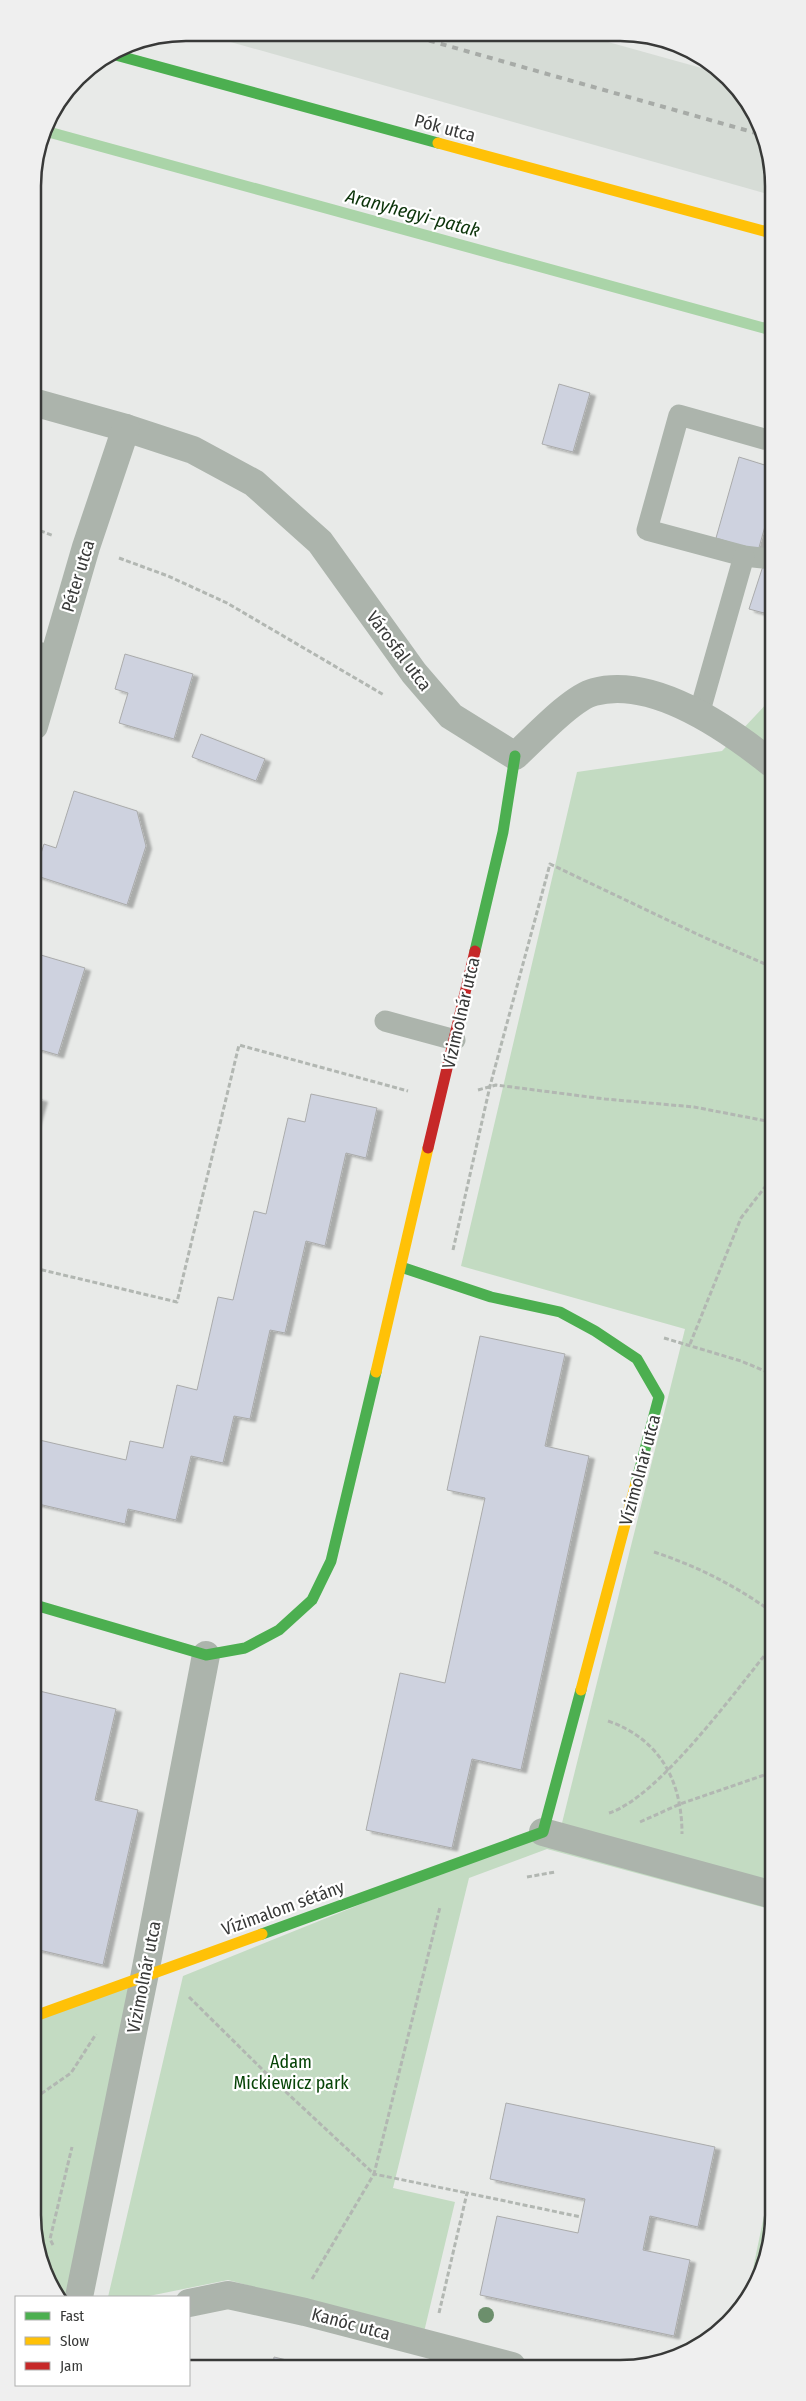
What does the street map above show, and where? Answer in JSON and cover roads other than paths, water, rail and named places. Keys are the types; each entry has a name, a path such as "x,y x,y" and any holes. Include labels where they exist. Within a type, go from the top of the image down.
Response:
{"street":[{"name":"Pók utca","path":"122,57 765,231"},
{"name":"Városfal utca","path":"42,404 126,428 193,450 254,483 320,542 414,673 450,716 514,756"},
{"name":"Péter utca","path":"42,669 44,653 86,547 126,428"},
{"path":"514,756 568,708 592,692 626,688 662,696 699,714 765,758"},
{"name":"Vízimolnár utca","path":"41,1606 206,1655 245,1648 279,1630 312,1600 331,1561 503,832 514,756"},
{"name":"Vízimolnár utca","path":"401,1268 492,1297 560,1312 637,1359 659,1397 543,1832"},
{"name":"Vízimolnár utca","path":"79,2296 153,1974 206,1655"},
{"path":"543,1832 764,1893"},
{"name":"Vízimalom sétány","path":"41,2014 543,1832"},
{"name":"Kanóc utca","path":"190,2303 228,2295 293,2309 489,2360"}],"lane":[{"path":"765,439 679,415 647,530 744,556 765,558"},
{"path":"699,714 744,556"},
{"path":"385,1021 455,1040"}],"waterway":[{"name":"Aranyhegyi-patak","path":"51,133 765,328"}],"railway":[{"path":"431,41 754,133"}],"park label":[{"name":"Adam Mickiewicz park","path":"291,2072"}]}
